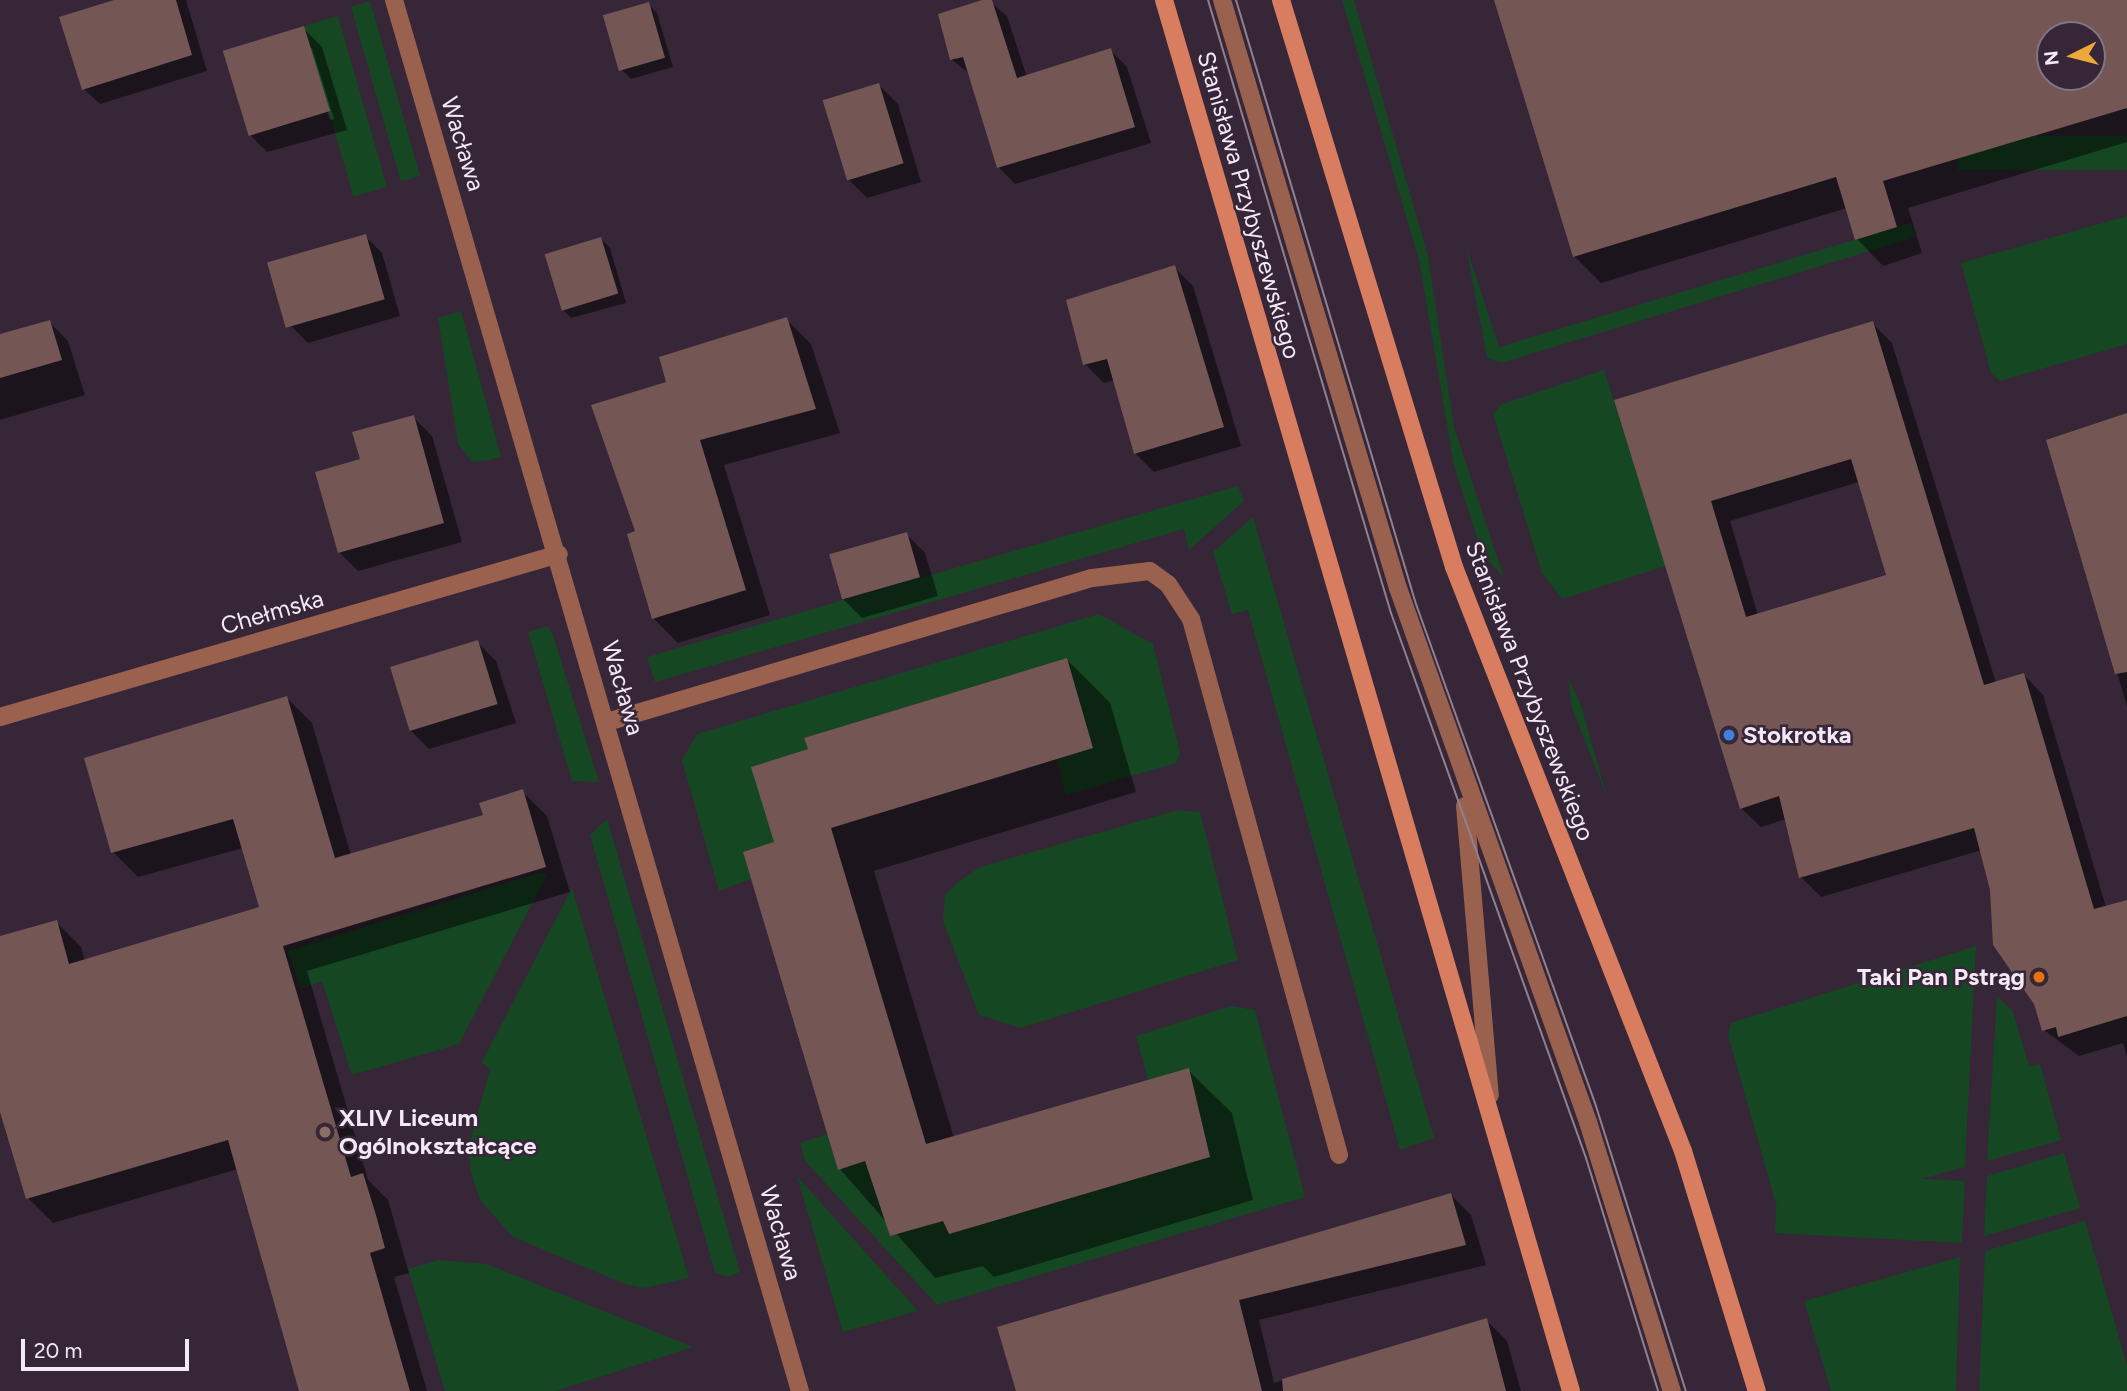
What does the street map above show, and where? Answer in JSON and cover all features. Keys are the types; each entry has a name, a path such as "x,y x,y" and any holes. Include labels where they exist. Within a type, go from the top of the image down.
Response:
{"main road":[{"name":"Stanisława Przybyszewskiego","path":"1164,0 1570,1391"},
{"name":"Stanisława Przybyszewskiego","path":"1281,0 1454,566 1683,1151 1757,1391"}],"street":[{"name":"Wacława","path":"394,0 559,554 799,1389"},
{"path":"1222,0 1369,497 1459,768 1588,1122 1672,1391"},
{"name":"Chełmska","path":"0,717 559,554"},
{"path":"607,722 1092,578 1150,571 1168,584 1191,619 1339,1155"},
{"path":"1459,768 1497,1140"},
{"path":"781,1391 799,1389"}],"green space":[{"path":"1342,0 1354,0 1428,256 1454,427 1504,578 1483,555 1454,466 1419,260"},
{"path":"370,1 420,176 401,181 351,7"},
{"path":"338,16 387,187 353,197 304,26"},
{"path":"1958,136 2127,136 2127,170 1958,170"},
{"path":"2127,216 2127,344 2000,381 1991,373 1961,263"},
{"path":"1910,223 1916,237 1501,363 1487,358 1466,246 1499,347"},
{"path":"461,311 501,457 489,460 472,462 458,444 438,318"},
{"path":"1604,370 1666,566 1562,599 1542,573 1493,414 1502,404"},
{"path":"1238,486 1244,501 1189,550 1184,529 655,682 647,657"},
{"path":"1253,517 1434,1138 1400,1150 1248,610 1232,614 1213,552"},
{"path":"1099,614 1153,644 1180,753 1176,763 1066,795 1057,759 1093,748 1067,658 804,738 808,749 751,767 782,840 751,879 719,891 682,760 697,734"},
{"path":"548,626 599,782 572,781 528,632"},
{"path":"1568,678 1581,705 1607,797 1572,708"},
{"path":"1178,810 1200,812 1238,960 1021,1028 979,1015 943,921 945,895 980,867"},
{"path":"607,819 740,1272 727,1277 715,1272 590,835"},
{"path":"539,873 547,875 459,1044 352,1075 322,981 301,989 288,951"},
{"path":"572,888 689,1278 644,1288 625,1284 513,1237 480,1200 471,1172 468,1148 490,1070 482,1062"},
{"path":"1976,946 1965,1167 1780,1218 1728,1035 1731,1023"},
{"path":"1997,996 2013,1012 2029,1066 2040,1064 2061,1140 1987,1161"},
{"path":"1231,1006 1255,1010 1305,1197 937,1305 805,1161 800,1143 827,1134 838,1170 877,1157 890,1236 943,1221 949,1234 1210,1157 1189,1068 1148,1080 1136,1036"},
{"path":"2064,1153 2080,1208 1984,1236 1987,1176"},
{"path":"1778,1171 1965,1181 1962,1243 1775,1233"},
{"path":"797,1176 918,1311 843,1332"},
{"path":"2085,1221 2127,1365 2127,1391 1979,1391 1985,1251"},
{"path":"1960,1257 1956,1391 1831,1391 1804,1301"},
{"path":"439,1260 487,1264 693,1347 556,1391 445,1391 408,1269"}],"building":[{"path":"114,0 176,0 192,55 82,90 59,17"},
{"path":"982,0 992,0 1017,78 1111,48 1135,127 997,168 963,57 950,60 938,14"},
{"path":"1494,0 2127,0 2127,108 1883,181 1897,227 1855,240 1836,177 1573,257"},
{"path":"649,2 665,58 619,71 603,15"},
{"path":"304,26 330,111 249,136 223,51"},
{"path":"879,83 904,163 847,181 823,100"},
{"path":"366,234 385,299 286,328 267,262"},
{"path":"601,237 618,293 562,311 545,254"},
{"path":"1175,265 1224,427 1134,454 1107,359 1083,365 1066,300"},
{"path":"787,317 816,409 700,440 746,590 652,619 627,534 635,531 591,405 666,382 659,357"},
{"path":"50,320 62,360 0,378 0,334"},
{"path":"1873,321 1984,685 2024,673 2094,909 2127,900 2127,1016 2058,1037 2056,1027 2042,1031 2034,1004 1993,945 1990,890 1974,828 1799,878 1779,796 1740,809 1614,400","holes":["1851,459 1886,575 1746,617 1711,501"]},
{"path":"2127,413 2127,672 2115,674 2046,440"},
{"path":"414,415 444,523 338,553 315,472 360,459 352,432"},
{"path":"907,532 920,577 842,600 829,554"},
{"path":"478,640 498,704 410,731 390,667"},
{"path":"1067,658 1093,748 831,828 926,1144 1189,1068 1210,1157 949,1234 943,1221 890,1236 865,1161 838,1170 743,852 774,842 751,767 808,749 804,738"},
{"path":"287,696 335,858 483,815 479,803 523,789 546,867 283,946 351,1177 363,1173 376,1215 385,1248 370,1253 410,1391 299,1391 228,1140 26,1199 0,1112 0,936 57,920 69,964 259,907 233,819 111,853 84,758"},
{"path":"1451,1193 1466,1245 1239,1300 1262,1391 1016,1391 997,1327"},
{"path":"1487,1318 1506,1391 1283,1391 1282,1379"}],"tram line":[{"path":"1208,0 1391,613 1586,1158 1658,1391"},
{"path":"1236,0 1416,604 1595,1103 1686,1391"}],"place":[{"name":"Stokrotka","path":"1729,735"},
{"name":"Taki Pan Pstrąg","path":"2039,977"},
{"name":"XLIV Liceum Ogólnokształcące","path":"325,1132"}]}
